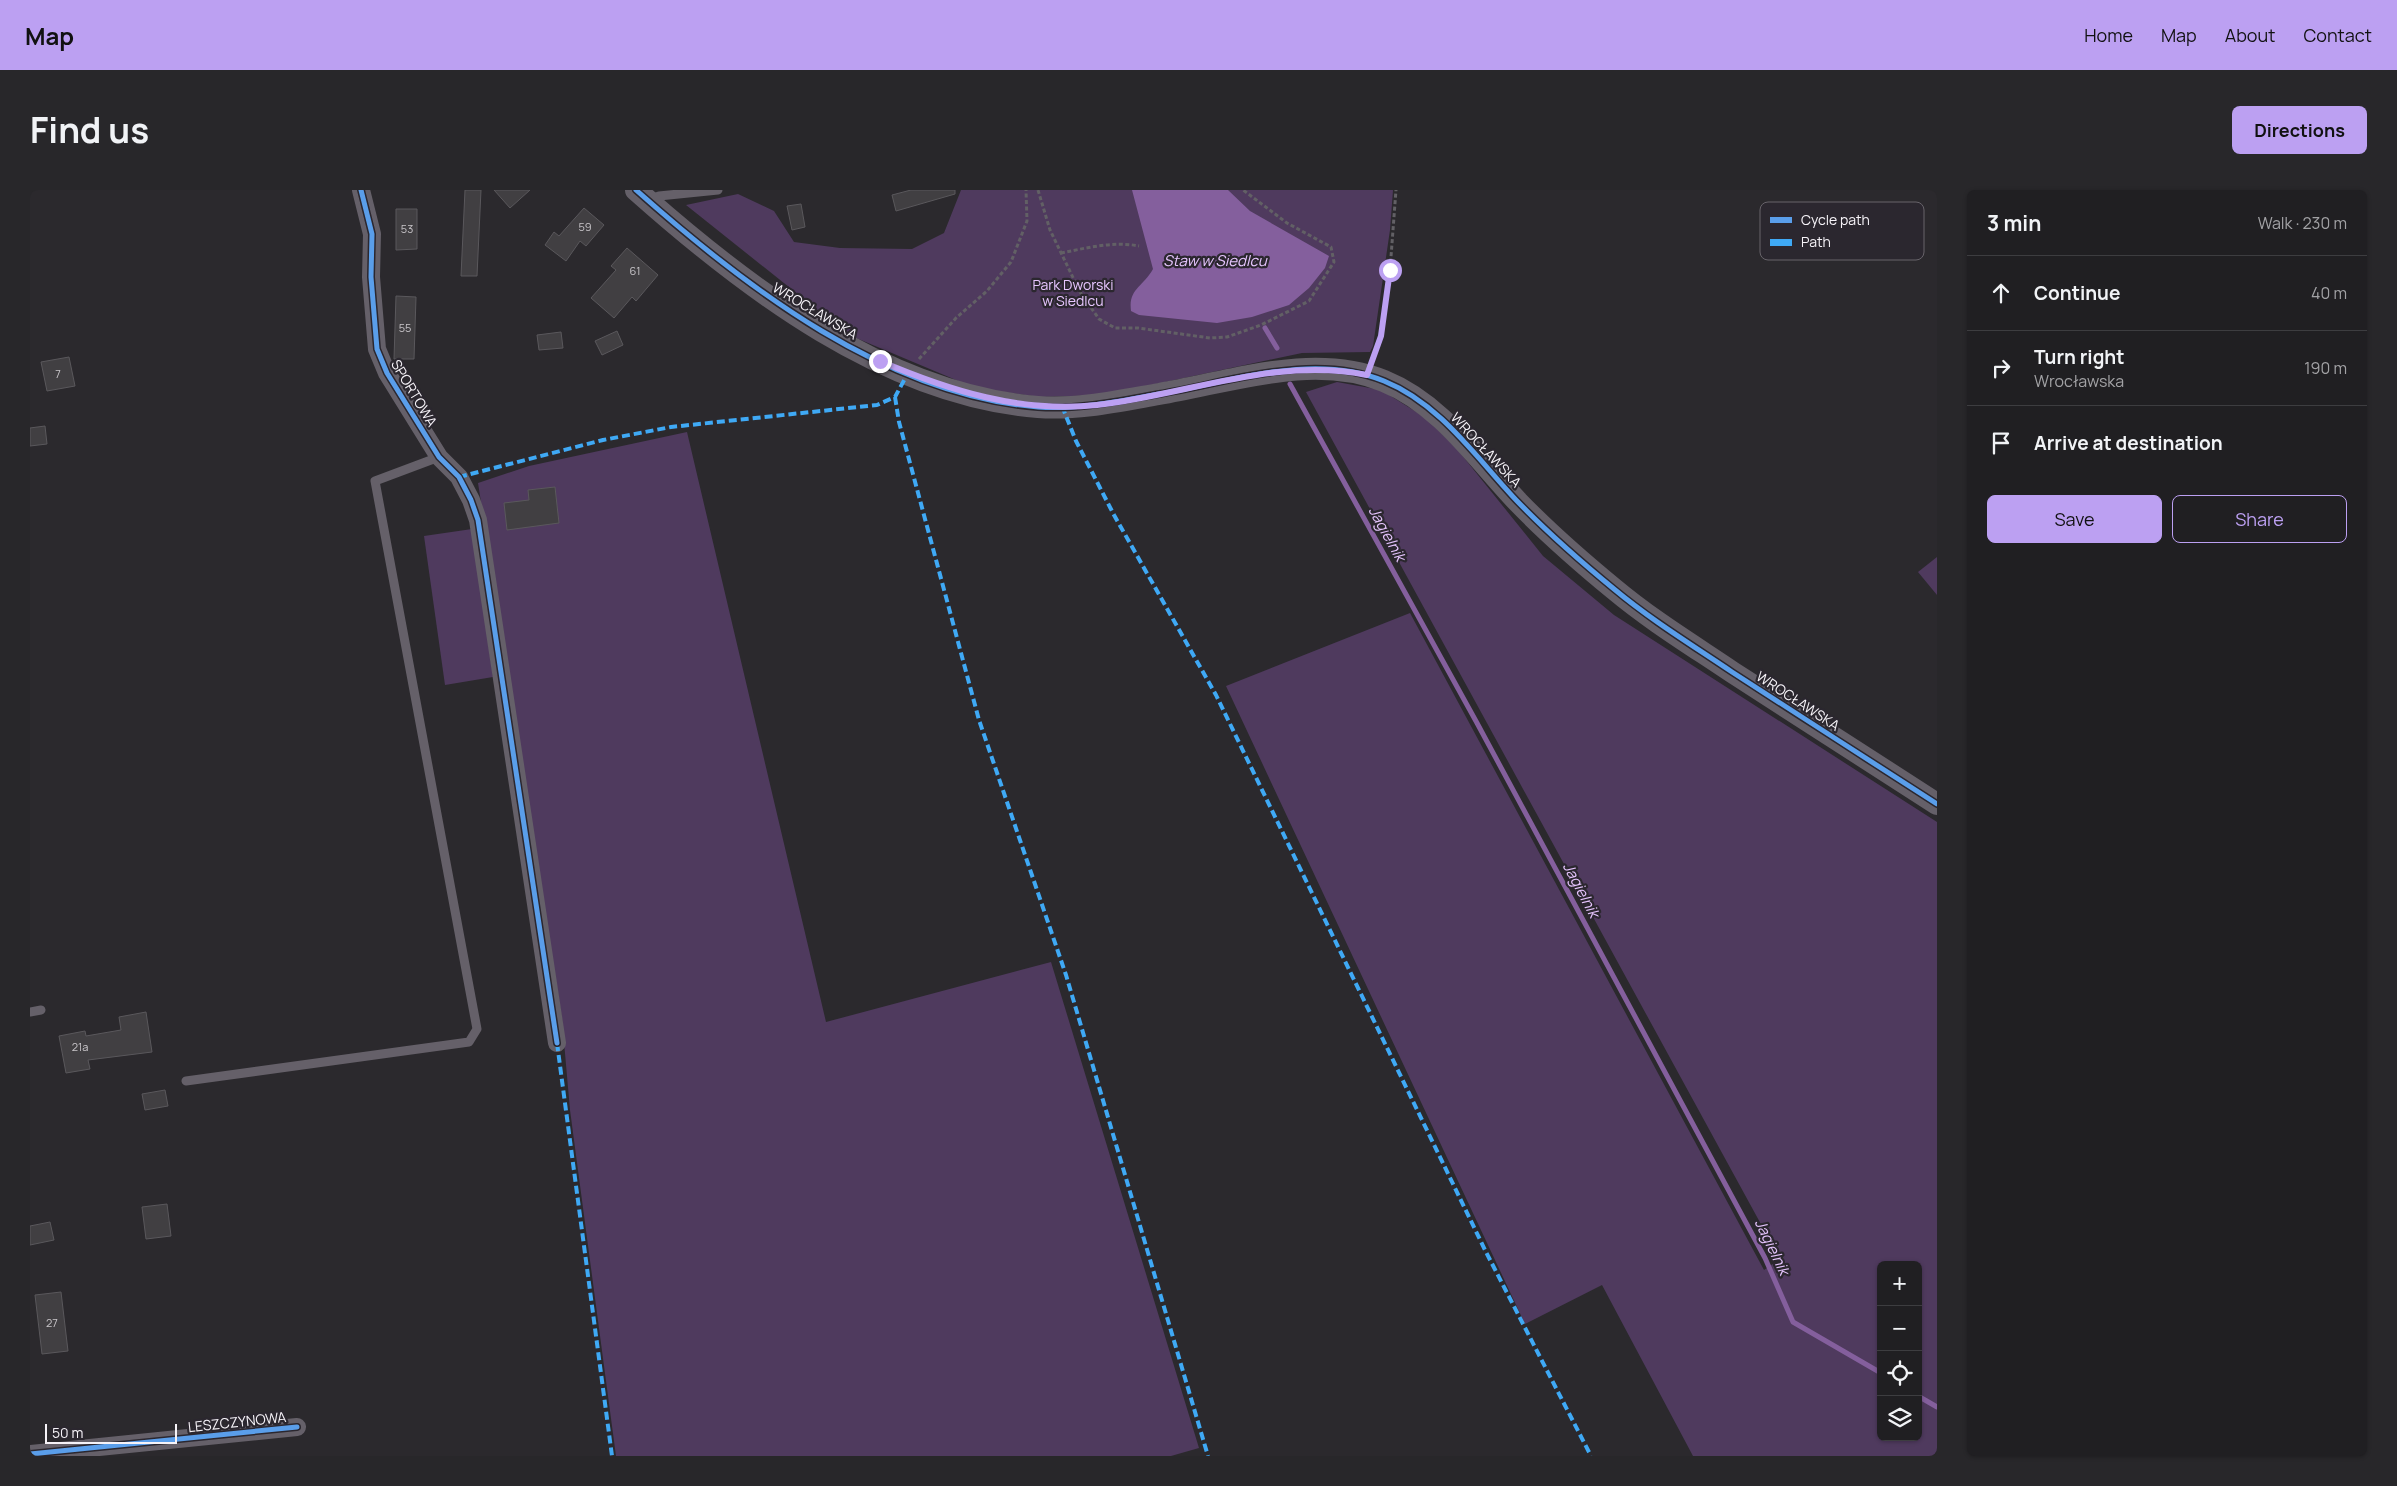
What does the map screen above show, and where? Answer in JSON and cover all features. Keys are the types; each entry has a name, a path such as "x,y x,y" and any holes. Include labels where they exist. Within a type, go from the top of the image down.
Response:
{"street":[{"name":"SPORTOWA","path":"361,190 372,234 371,277 377,349 387,373 439,456 459,477 471,500 478,520 557,1043"},
{"name":"WROCŁAWSKA","path":"642,195 690,237 774,301 830,335 908,373 966,394 996,401 1042,407 1097,405 1296,370 1333,369 1367,375 1397,386 1432,410 1548,531 1640,610 1937,804"},
{"name":"LESZCZYNOWA","path":"30,1454 297,1427"}],"lane":[{"path":"642,195 658,196 718,190"},
{"path":"186,1081 469,1042 477,1029 375,481 439,456"},
{"path":"30,1012 41,1010"}],"path":[{"path":"908,373 956,318 987,291 1012,262 1027,221 1026,190"},
{"path":"1038,190 1050,230 1088,307 1099,319 1115,328 1138,328 1210,338 1227,337 1261,325 1309,301 1334,262 1334,254 1331,247 1287,223 1243,190"},
{"path":"1367,375 1381,336 1390,270 1396,190"},
{"path":"1061,253 1112,245 1129,244 1139,246"}],"green space":[{"name":"Park Dworski w Siedlcu","path":"961,190 1393,190 1390,230 1373,346 1370,352 1302,353 1104,395 1040,397 975,388 849,335 686,205 738,194 774,211 794,242 840,248 912,249 944,233"},
{"path":"1337,382 1381,390 1426,418 1457,449 1543,556 1614,615 1937,822 1937,1456 1693,1456 1602,1285 1525,1324 1226,686 1410,613 1764,1270 1780,1259 1306,392"},
{"path":"687,432 826,1022 1051,962 1199,1448 1171,1456 616,1456 570,1110 562,1019 478,483 529,466"},
{"path":"472,529 493,677 445,685 424,536"},
{"path":"1937,557 1937,595 1918,572"}],"water":[{"name":"Staw w Siedlcu","path":"1132,190 1228,190 1250,211 1329,256 1325,268 1309,288 1289,305 1252,317 1217,323 1139,315 1131,311 1132,298 1153,269"}],"building":[{"path":"465,190 481,190 477,276 461,276"},
{"path":"494,190 530,190 510,208"},
{"path":"911,190 955,190 955,194 896,211 892,195"},
{"path":"801,204 805,227 792,230 787,206"},
{"path":"584,208 604,225 586,246 580,241 566,261 545,245 554,232 559,236"},
{"path":"396,209 417,209 417,249 396,250"},
{"path":"627,248 658,275 636,301 632,297 614,318 591,298 616,270 611,266"},
{"path":"396,296 416,297 414,359 394,359"},
{"path":"617,331 623,345 602,355 595,341"},
{"path":"561,332 563,348 539,350 537,335"},
{"path":"69,357 75,386 47,391 41,362"},
{"path":"45,426 47,444 30,446 30,428"},
{"path":"555,487 559,523 507,530 504,503 529,500 528,490"},
{"path":"146,1012 152,1052 88,1060 90,1069 66,1073 59,1036 85,1031 86,1036 121,1030 119,1017"},
{"path":"165,1090 168,1106 145,1110 142,1094"},
{"path":"167,1204 171,1236 146,1239 142,1207"},
{"path":"50,1222 54,1240 30,1245 30,1226"},
{"path":"61,1292 68,1351 42,1354 35,1295"}],"waterway":[{"name":"Jagielnik","path":"1265,328 1277,348"},
{"name":"Jagielnik","path":"1290,384 1477,723 1765,1258 1793,1322 1877,1371"},
{"name":"Jagielnik","path":"1922,1398 1937,1407"}],"marked path":[{"path":"459,477 603,440 671,427 877,405 895,397 908,373"},
{"path":"895,397 899,422 979,720 1066,975 1208,1456"},
{"path":"1062,406 1076,441 1114,515 1216,695 1486,1252 1591,1456"},
{"path":"557,1043 612,1456"}],"cycle path":[{"path":"361,190 372,234 371,277 377,349 387,373 439,457 459,477 471,500 478,520 557,1043"},
{"path":"636,190 724,264 771,299 821,331 873,359 927,382 982,398 1038,407 1083,406 1159,394 1272,372 1301,369 1329,369 1357,373 1384,381 1404,391 1441,418 1541,525 1642,611 1732,672 1937,804"},
{"path":"30,1454 297,1427"}],"route":[{"path":"880,361 937,385 966,394 996,401 1042,407 1097,405 1296,370 1333,369 1367,375 1381,336 1390,270"}]}
